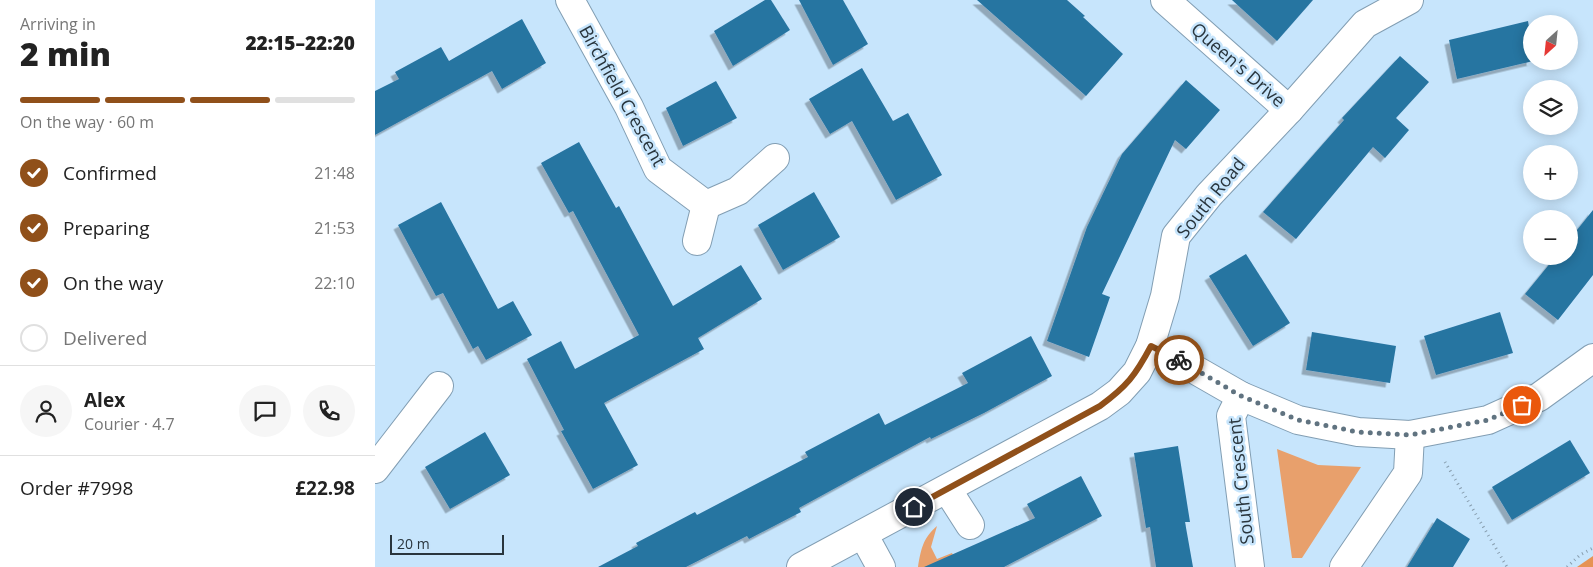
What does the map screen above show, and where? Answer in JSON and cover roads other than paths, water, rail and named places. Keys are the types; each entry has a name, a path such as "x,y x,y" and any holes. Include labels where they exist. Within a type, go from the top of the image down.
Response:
{"street":[{"name":"Birchfield Crescent","path":"570,0 629,107 658,169 706,204"},
{"name":"Queen's Drive","path":"1165,0 1289,110"},
{"name":"South Road","path":"801,567 1100,406 1119,392 1137,372 1151,346 1165,296 1176,236 1209,195 1289,110 1365,24 1409,0"},
{"path":"697,241 706,204 738,191 775,158"},
{"name":"South Crescent","path":"1151,346 1241,396 1298,420 1358,432 1410,435 1488,420 1539,397 1593,358"},
{"path":"375,470 439,386"},
{"name":"South Crescent","path":"1241,396 1231,416 1250,567"},
{"path":"1344,567 1408,473 1410,435"},
{"path":"947,488 970,525"},
{"path":"863,534 881,567"}]}
